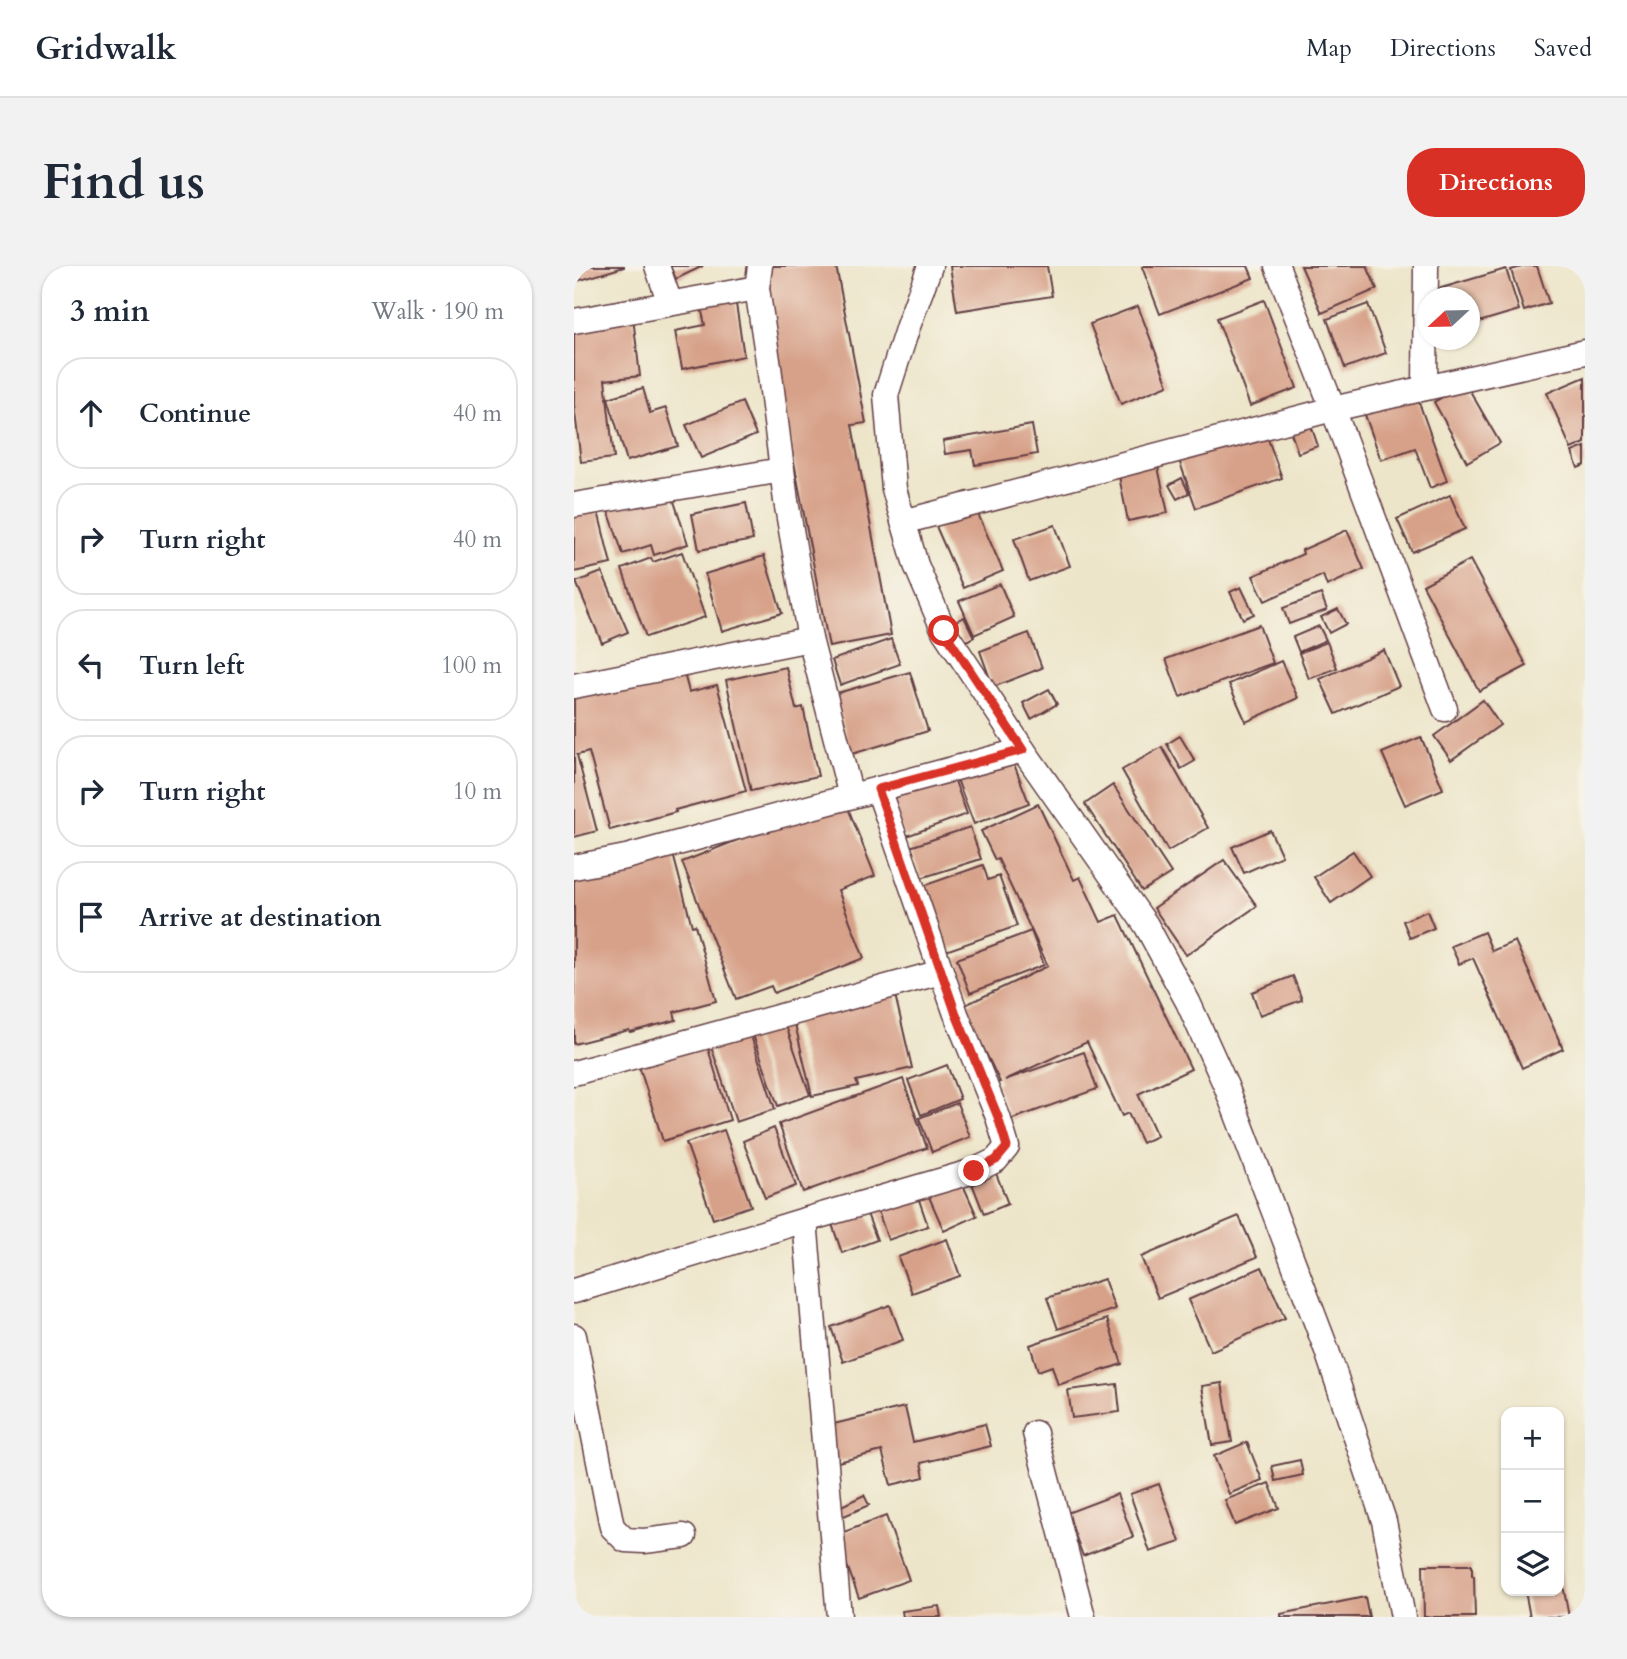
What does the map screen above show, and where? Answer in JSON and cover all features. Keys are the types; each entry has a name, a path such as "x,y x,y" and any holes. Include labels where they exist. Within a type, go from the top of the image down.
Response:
{"street":[{"path":"657,266 670,303"},
{"path":"930,266 886,396 894,489 916,565 944,631 1023,750 1146,925 1188,1002 1226,1086 1326,1348 1384,1521 1403,1617"},
{"path":"1277,266 1445,709"},
{"path":"1425,388 1426,266"},
{"path":"574,321 670,303 758,277 782,470 810,639 851,796"},
{"path":"904,522 1333,409 1585,352"},
{"path":"574,505 782,470"},
{"path":"574,686 810,639"},
{"path":"574,867 626,857 1023,750"},
{"path":"574,1291 974,1171 996,1160 1007,1147 998,1117 956,1014 878,789"},
{"path":"574,1073 941,972"},
{"path":"805,1220 839,1617"},
{"path":"574,1336 612,1527 625,1539 644,1541 684,1536"},
{"path":"1035,1433 1083,1617"}],"building":[{"path":"574,266 624,266 624,267 574,282"},
{"path":"670,266 703,266 676,279"},
{"path":"757,266 836,266 866,423 852,425 891,635 829,647"},
{"path":"950,266 1047,266 1052,296 957,311"},
{"path":"1248,266 1253,278 1160,314 1142,267"},
{"path":"1301,266 1367,266 1377,289 1322,313"},
{"path":"1537,266 1549,303 1524,311 1511,270"},
{"path":"1506,269 1519,310 1480,322 1480,287 1445,287"},
{"path":"734,291 744,356 682,369 675,331 705,325 699,298"},
{"path":"1264,300 1297,388 1250,406 1217,318"},
{"path":"1368,304 1386,353 1345,368 1327,319"},
{"path":"1138,306 1168,385 1121,404 1090,324"},
{"path":"632,309 640,376 605,380 614,458 581,462 574,404 574,315"},
{"path":"1585,377 1585,443 1571,449 1547,393"},
{"path":"1466,384 1500,443 1467,462 1434,402"},
{"path":"643,388 650,413 666,408 678,446 627,461 608,398"},
{"path":"1415,391 1447,481 1430,488 1415,448 1381,460 1363,409"},
{"path":"742,402 756,435 701,458 686,425"},
{"path":"1306,411 1318,446 1298,453 1286,418"},
{"path":"1032,425 1037,454 975,465 972,450 945,454 943,441"},
{"path":"1264,428 1282,478 1196,508 1178,457"},
{"path":"1585,447 1585,465 1578,468 1572,452"},
{"path":"1156,458 1168,513 1128,521 1117,466"},
{"path":"1182,478 1189,493 1177,499 1169,485"},
{"path":"670,489 688,544 654,555 651,545 623,554 608,510"},
{"path":"968,491 1003,571 963,588 928,508"},
{"path":"594,495 611,564 574,572 574,500"},
{"path":"1450,495 1465,529 1412,552 1397,519"},
{"path":"746,503 753,540 699,550 692,514"},
{"path":"1055,525 1070,566 1029,581 1014,539"},
{"path":"1347,530 1364,569 1327,586 1323,575 1265,601 1253,576 1303,554 1302,550"},
{"path":"682,552 705,617 646,637 622,569 651,558 653,562"},
{"path":"764,556 782,613 722,631 705,574"},
{"path":"1470,560 1527,666 1479,691 1423,585"},
{"path":"602,572 628,632 602,643 576,582"},
{"path":"1000,584 1014,617 974,635 959,601"},
{"path":"1241,587 1254,614 1243,619 1230,592"},
{"path":"1321,594 1327,610 1289,624 1283,608"},
{"path":"1338,609 1346,624 1329,633 1321,617"},
{"path":"964,617 974,637 963,643 953,623"},
{"path":"1259,625 1273,663 1180,697 1166,659"},
{"path":"1319,626 1326,640 1299,652 1293,637"},
{"path":"1029,633 1042,668 993,687 980,651"},
{"path":"891,639 900,664 840,685 832,660"},
{"path":"1327,642 1337,668 1309,679 1299,653"},
{"path":"1384,650 1399,686 1336,714 1320,679"},
{"path":"680,658 689,692 717,685 746,791 610,830 589,752 577,755 597,831 574,837 574,687"},
{"path":"1281,661 1298,698 1246,722 1229,684"},
{"path":"786,667 796,709 803,707 818,776 751,791 726,680"},
{"path":"910,672 928,731 852,754 834,694"},
{"path":"1049,689 1057,704 1031,719 1023,703"},
{"path":"1483,700 1500,725 1451,760 1434,736"},
{"path":"1180,736 1195,761 1181,769 1167,744"},
{"path":"1421,737 1443,789 1405,805 1382,753"},
{"path":"1007,746 1029,803 974,824 952,766"},
{"path":"1162,747 1208,828 1168,851 1122,770"},
{"path":"949,765 967,814 904,837 885,788"},
{"path":"1113,785 1171,873 1142,891 1085,804"},
{"path":"844,798 875,876 838,890 864,958 774,993 771,986 736,999 682,862"},
{"path":"1038,804 1074,880 1080,877 1101,922 1118,915 1191,1069 1138,1094 1157,1136 1142,1143 1128,1113 1122,1116 1087,1042 1005,1080 1084,1052 1097,1089 1010,1120 996,1083 1000,1082 963,1006 1048,966 998,859 995,860 981,831"},
{"path":"970,827 981,859 921,878 910,847"},
{"path":"1270,830 1282,856 1244,873 1232,847"},
{"path":"1353,851 1370,876 1331,903 1314,877"},
{"path":"673,854 716,1001 674,1012 676,1020 574,1044 574,875"},
{"path":"1224,860 1257,906 1186,955 1154,908"},
{"path":"983,865 988,880 999,876 1017,926 943,952 920,887"},
{"path":"1427,911 1434,928 1410,938 1403,921"},
{"path":"1031,931 1044,965 970,993 957,959"},
{"path":"1484,932 1492,951 1515,941 1563,1049 1522,1068 1473,958 1459,964 1451,946"},
{"path":"1293,976 1302,1000 1260,1015 1252,992"},
{"path":"893,986 912,1068 856,1081 858,1086 812,1096 794,1020"},
{"path":"784,1020 810,1095 778,1106 752,1032"},
{"path":"749,1030 775,1109 736,1122 710,1043"},
{"path":"706,1042 730,1120 663,1141 638,1063"},
{"path":"947,1065 960,1099 921,1115 908,1080"},
{"path":"903,1079 927,1148 803,1192 779,1124"},
{"path":"957,1103 970,1137 932,1152 919,1118"},
{"path":"774,1128 796,1186 765,1198 743,1141"},
{"path":"724,1130 751,1206 713,1219 686,1143"},
{"path":"990,1158 1008,1204 984,1214 966,1168"},
{"path":"959,1176 977,1216 944,1231 926,1190"},
{"path":"917,1194 928,1226 888,1240 877,1208"},
{"path":"866,1211 877,1240 842,1253 832,1224"},
{"path":"1239,1216 1257,1257 1158,1298 1141,1257"},
{"path":"947,1239 960,1276 912,1293 898,1257"},
{"path":"1262,1267 1285,1318 1211,1351 1188,1300"},
{"path":"1104,1279 1115,1309 1058,1329 1047,1298"},
{"path":"890,1305 903,1340 843,1362 831,1327"},
{"path":"1107,1319 1122,1364 1058,1385 1052,1366 1038,1371 1030,1345"},
{"path":"1222,1383 1232,1442 1212,1445 1202,1386"},
{"path":"1117,1384 1120,1412 1072,1418 1068,1390"},
{"path":"905,1407 913,1442 985,1424 991,1446 921,1463 924,1477 891,1485 882,1451 830,1464 821,1427"},
{"path":"1247,1442 1262,1480 1229,1494 1214,1456"},
{"path":"1300,1460 1303,1475 1275,1481 1272,1466"},
{"path":"1269,1483 1279,1508 1235,1525 1225,1500"},
{"path":"1159,1484 1180,1542 1150,1552 1130,1494"},
{"path":"1117,1494 1133,1537 1083,1556 1067,1513"},
{"path":"864,1495 869,1505 835,1520 831,1511"},
{"path":"886,1516 909,1580 859,1598 836,1535"},
{"path":"1423,1565 1472,1565 1475,1617 1424,1617"},
{"path":"1564,1590 1569,1617 1530,1617 1526,1596 1564,1596"},
{"path":"1365,1597 1369,1617 1281,1617 1281,1614"},
{"path":"939,1606 941,1617 903,1617 902,1611"}],"route":[{"path":"944,631 1023,750 878,789 956,1014 998,1117 1007,1147 996,1160 974,1171"}]}
